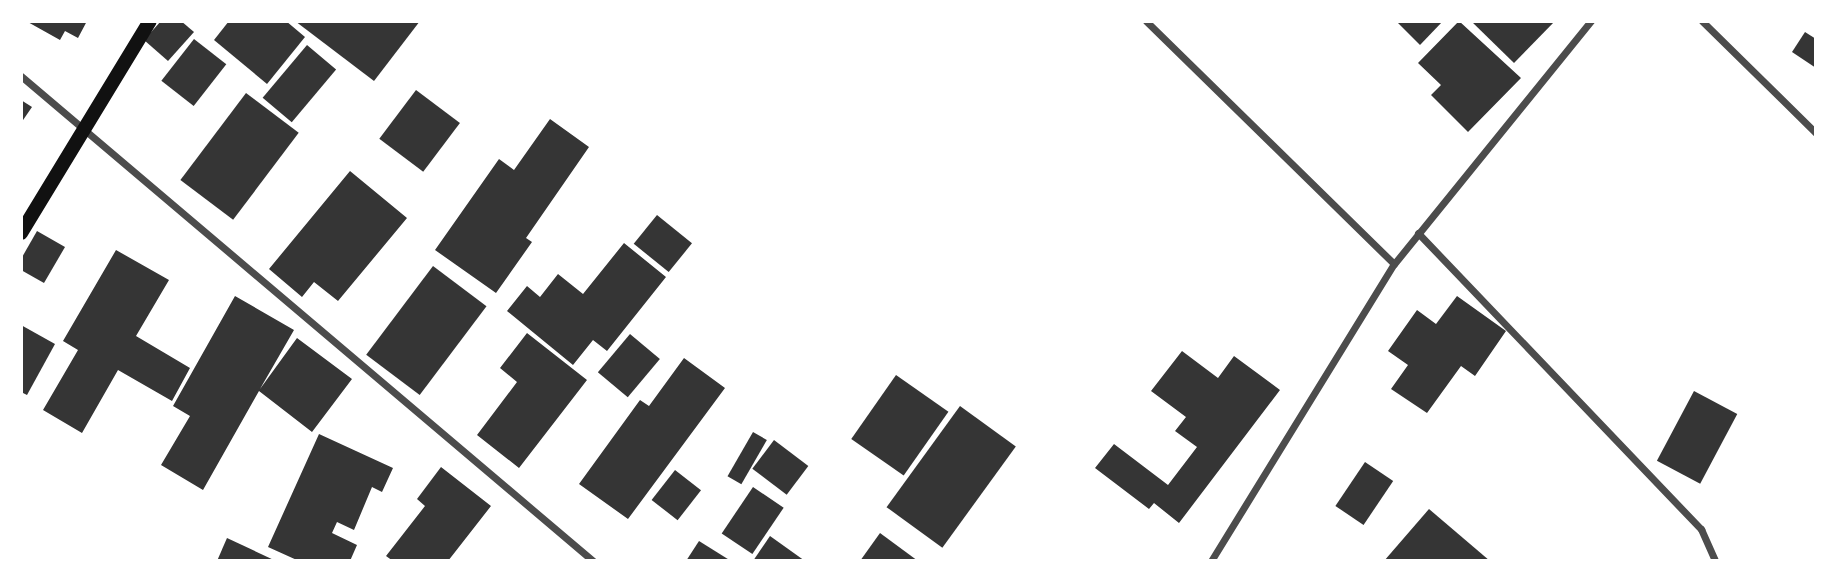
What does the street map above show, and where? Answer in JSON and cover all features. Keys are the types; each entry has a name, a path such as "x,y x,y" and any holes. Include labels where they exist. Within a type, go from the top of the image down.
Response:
{"main road":[{"path":"21,233 149,21"}],"street":[{"path":"1146,21 1394,264"},
{"path":"1211,561 1394,264 1591,21"},
{"path":"1702,21 1816,133"},
{"path":"21,76 593,561"},
{"path":"1418,233 1701,530 1715,561"}],"building":[{"path":"26,21 87,21 78,38 65,31 60,40"},
{"path":"161,21 181,21 194,32 168,61 144,40"},
{"path":"229,21 286,21 305,37 267,84 214,40"},
{"path":"295,21 420,21 374,81"},
{"path":"1396,21 1443,21 1420,45"},
{"path":"1459,21 1521,78 1468,132 1431,95 1441,85 1418,63"},
{"path":"1471,21 1555,21 1514,63"},
{"path":"1805,32 1816,39 1816,68 1792,52"},
{"path":"194,39 226,64 194,106 161,81"},
{"path":"307,45 336,69 292,122 263,98"},
{"path":"416,90 460,123 423,172 379,139"},
{"path":"246,93 299,133 233,220 180,180"},
{"path":"21,100 32,107 21,123"},
{"path":"550,119 589,147 526,238 532,242 496,293 435,250 499,159 514,170"},
{"path":"350,171 407,218 338,301 314,282 302,297 269,269"},
{"path":"657,215 692,243 669,272 634,244"},
{"path":"37,231 65,247 44,283 21,270 21,259"},
{"path":"624,243 666,277 607,351 593,340 573,365 507,311 527,286 540,297 558,274 583,294"},
{"path":"116,250 169,280 136,336 190,368 172,401 118,370 82,433 43,410 78,350 63,341"},
{"path":"433,266 487,306 420,395 366,355"},
{"path":"235,296 294,330 260,389 297,338 352,379 312,432 259,391 203,490 161,465 190,416 173,406"},
{"path":"1457,296 1506,331 1475,376 1461,366 1427,413 1391,389 1408,365 1388,351 1417,310 1436,324"},
{"path":"21,325 55,344 27,395 21,392"},
{"path":"527,333 587,380 519,468 477,435 517,382 500,368"},
{"path":"630,334 660,359 628,397 598,372"},
{"path":"1182,351 1218,378 1234,356 1280,390 1179,523 1154,503 1149,509 1095,468 1114,444 1168,485 1197,447 1175,431 1186,417 1151,391"},
{"path":"684,358 725,388 628,519 579,484 640,400 649,406"},
{"path":"896,375 948,412 904,476 851,439"},
{"path":"1694,391 1737,414 1700,484 1657,461"},
{"path":"960,406 1016,447 942,548 887,507"},
{"path":"753,432 767,440 741,484 728,476"},
{"path":"319,434 393,468 382,492 372,487 354,530 337,522 332,533 357,545 350,561 299,561 268,547"},
{"path":"774,440 808,466 787,495 752,469"},
{"path":"1365,462 1393,481 1364,525 1335,506"},
{"path":"441,467 491,506 448,561 393,561 386,556 425,506 417,499"},
{"path":"675,470 701,490 678,520 652,500"},
{"path":"753,487 784,508 752,554 722,533"},
{"path":"1429,509 1490,561 1384,561"},
{"path":"880,533 918,561 860,561"},
{"path":"770,536 805,561 753,561"},
{"path":"227,538 276,561 217,561"},
{"path":"699,541 731,561 686,561"}]}
